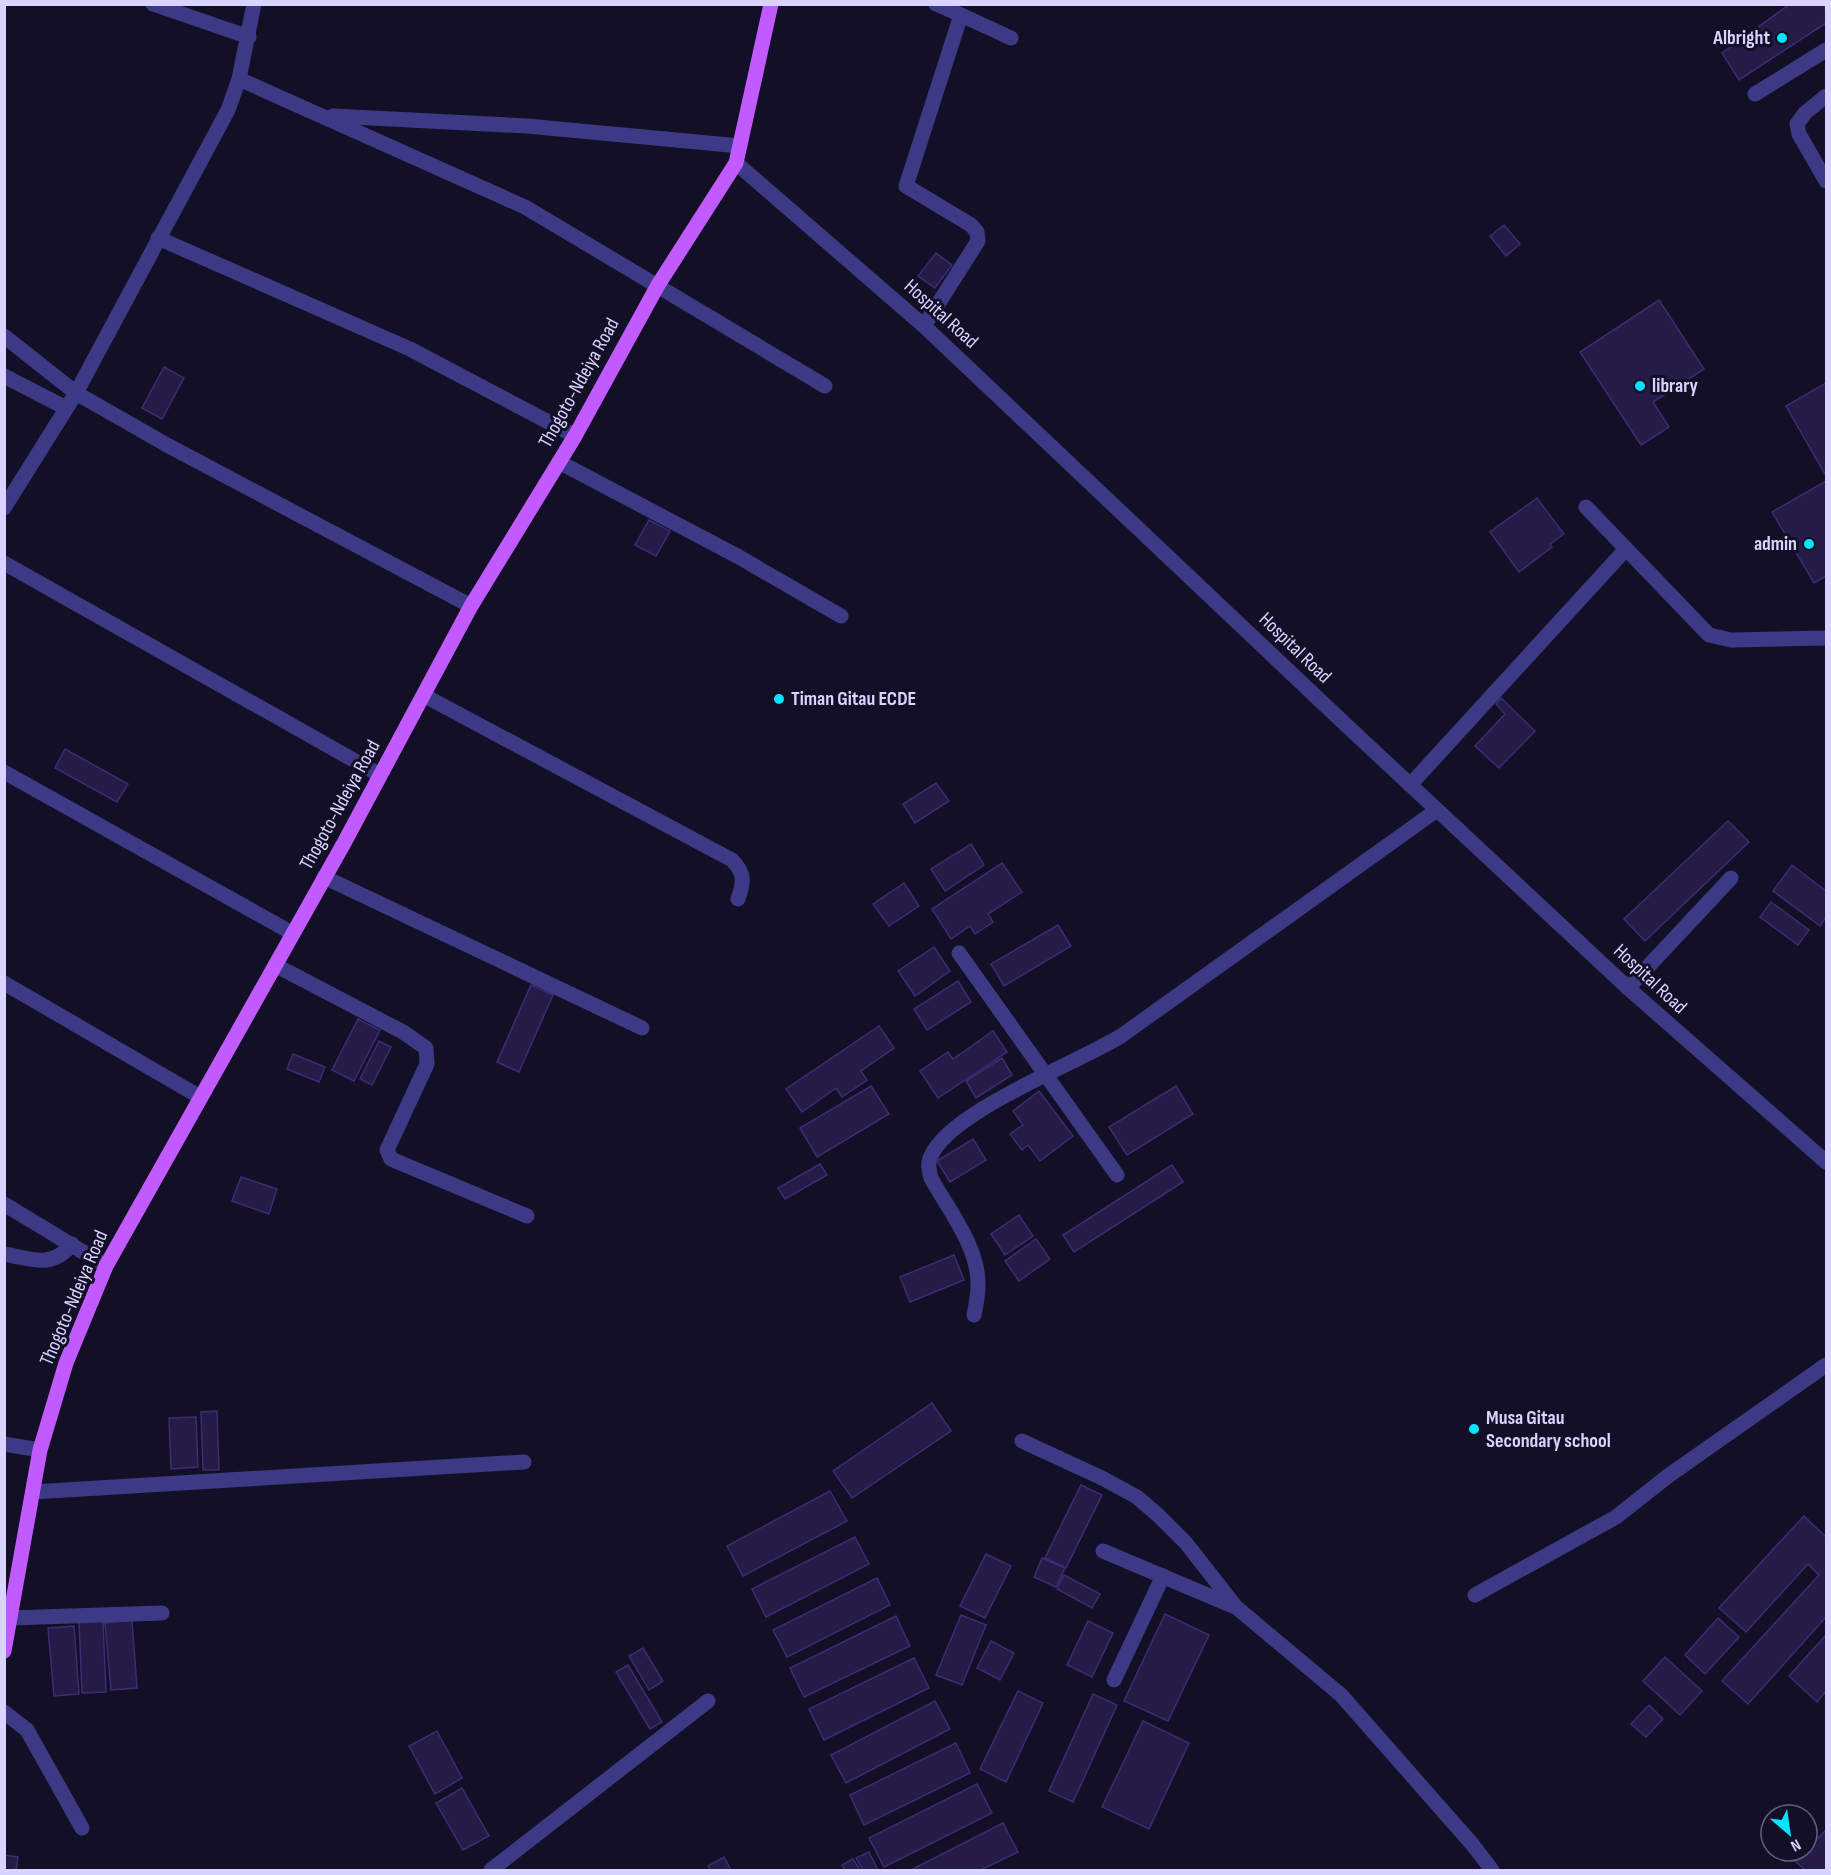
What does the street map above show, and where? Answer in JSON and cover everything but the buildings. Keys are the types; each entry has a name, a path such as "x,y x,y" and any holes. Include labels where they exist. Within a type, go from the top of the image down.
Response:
{"main road":[{"name":"Thogoto-Ndeiya Road","path":"4,1651 40,1450 66,1363 106,1266 324,877 471,606 575,436 658,285 736,163 771,4"}],"street":[{"path":"153,4 249,37"},
{"path":"4,508 76,393 228,110 239,80 254,4"},
{"path":"936,4 1011,38"},
{"path":"924,326 978,241 977,232 971,225 910,192 905,184 961,15"},
{"path":"1755,94 1827,50"},
{"path":"239,80 525,207 825,386"},
{"path":"1827,96 1805,113 1797,124 1799,134 1827,181"},
{"path":"321,115 527,126 740,146"},
{"name":"Hospital Road","path":"736,163 924,326 1628,988 1827,1162"},
{"path":"159,238 410,349 575,436"},
{"path":"4,336 76,393 167,445 471,606"},
{"path":"4,376 66,408"},
{"path":"559,462 739,557 841,616"},
{"path":"1586,507 1709,635 1731,640 1827,638"},
{"path":"1410,785 1626,549"},
{"path":"4,563 380,775"},
{"path":"424,696 732,860 742,874 743,882 738,899"},
{"path":"4,772 292,933"},
{"path":"974,1315 978,1286 976,1267 962,1233 931,1178 928,1167 931,1156 942,1141 973,1115 1046,1075 1095,1052 1121,1036 1437,810"},
{"path":"324,877 642,1028"},
{"path":"1628,988 1731,878"},
{"path":"958,953 1117,1175"},
{"path":"274,965 403,1032 426,1048 427,1064 387,1150 391,1159 527,1216"},
{"path":"4,983 200,1097"},
{"path":"4,1204 106,1266"},
{"path":"4,1254 47,1261 59,1258 72,1244"},
{"path":"1475,1595 1616,1517 1668,1476 1827,1365"},
{"path":"1022,1441 1137,1497 1186,1544 1236,1607 1341,1695 1472,1844 1491,1870"},
{"path":"4,1444 40,1450"},
{"path":"33,1492 524,1462"},
{"path":"1103,1551 1236,1607"},
{"path":"1114,1680 1163,1576"},
{"path":"10,1618 162,1613"},
{"path":"491,1870 708,1701"},
{"path":"4,1712 27,1730 82,1828"}],"place":[{"name":"Albright","path":"1782,38"},
{"name":"library","path":"1640,386"},
{"name":"admin","path":"1809,544"},
{"name":"Timan Gitau ECDE","path":"779,699"},
{"name":"Musa Gitau Secondary school","path":"1474,1429"}]}
